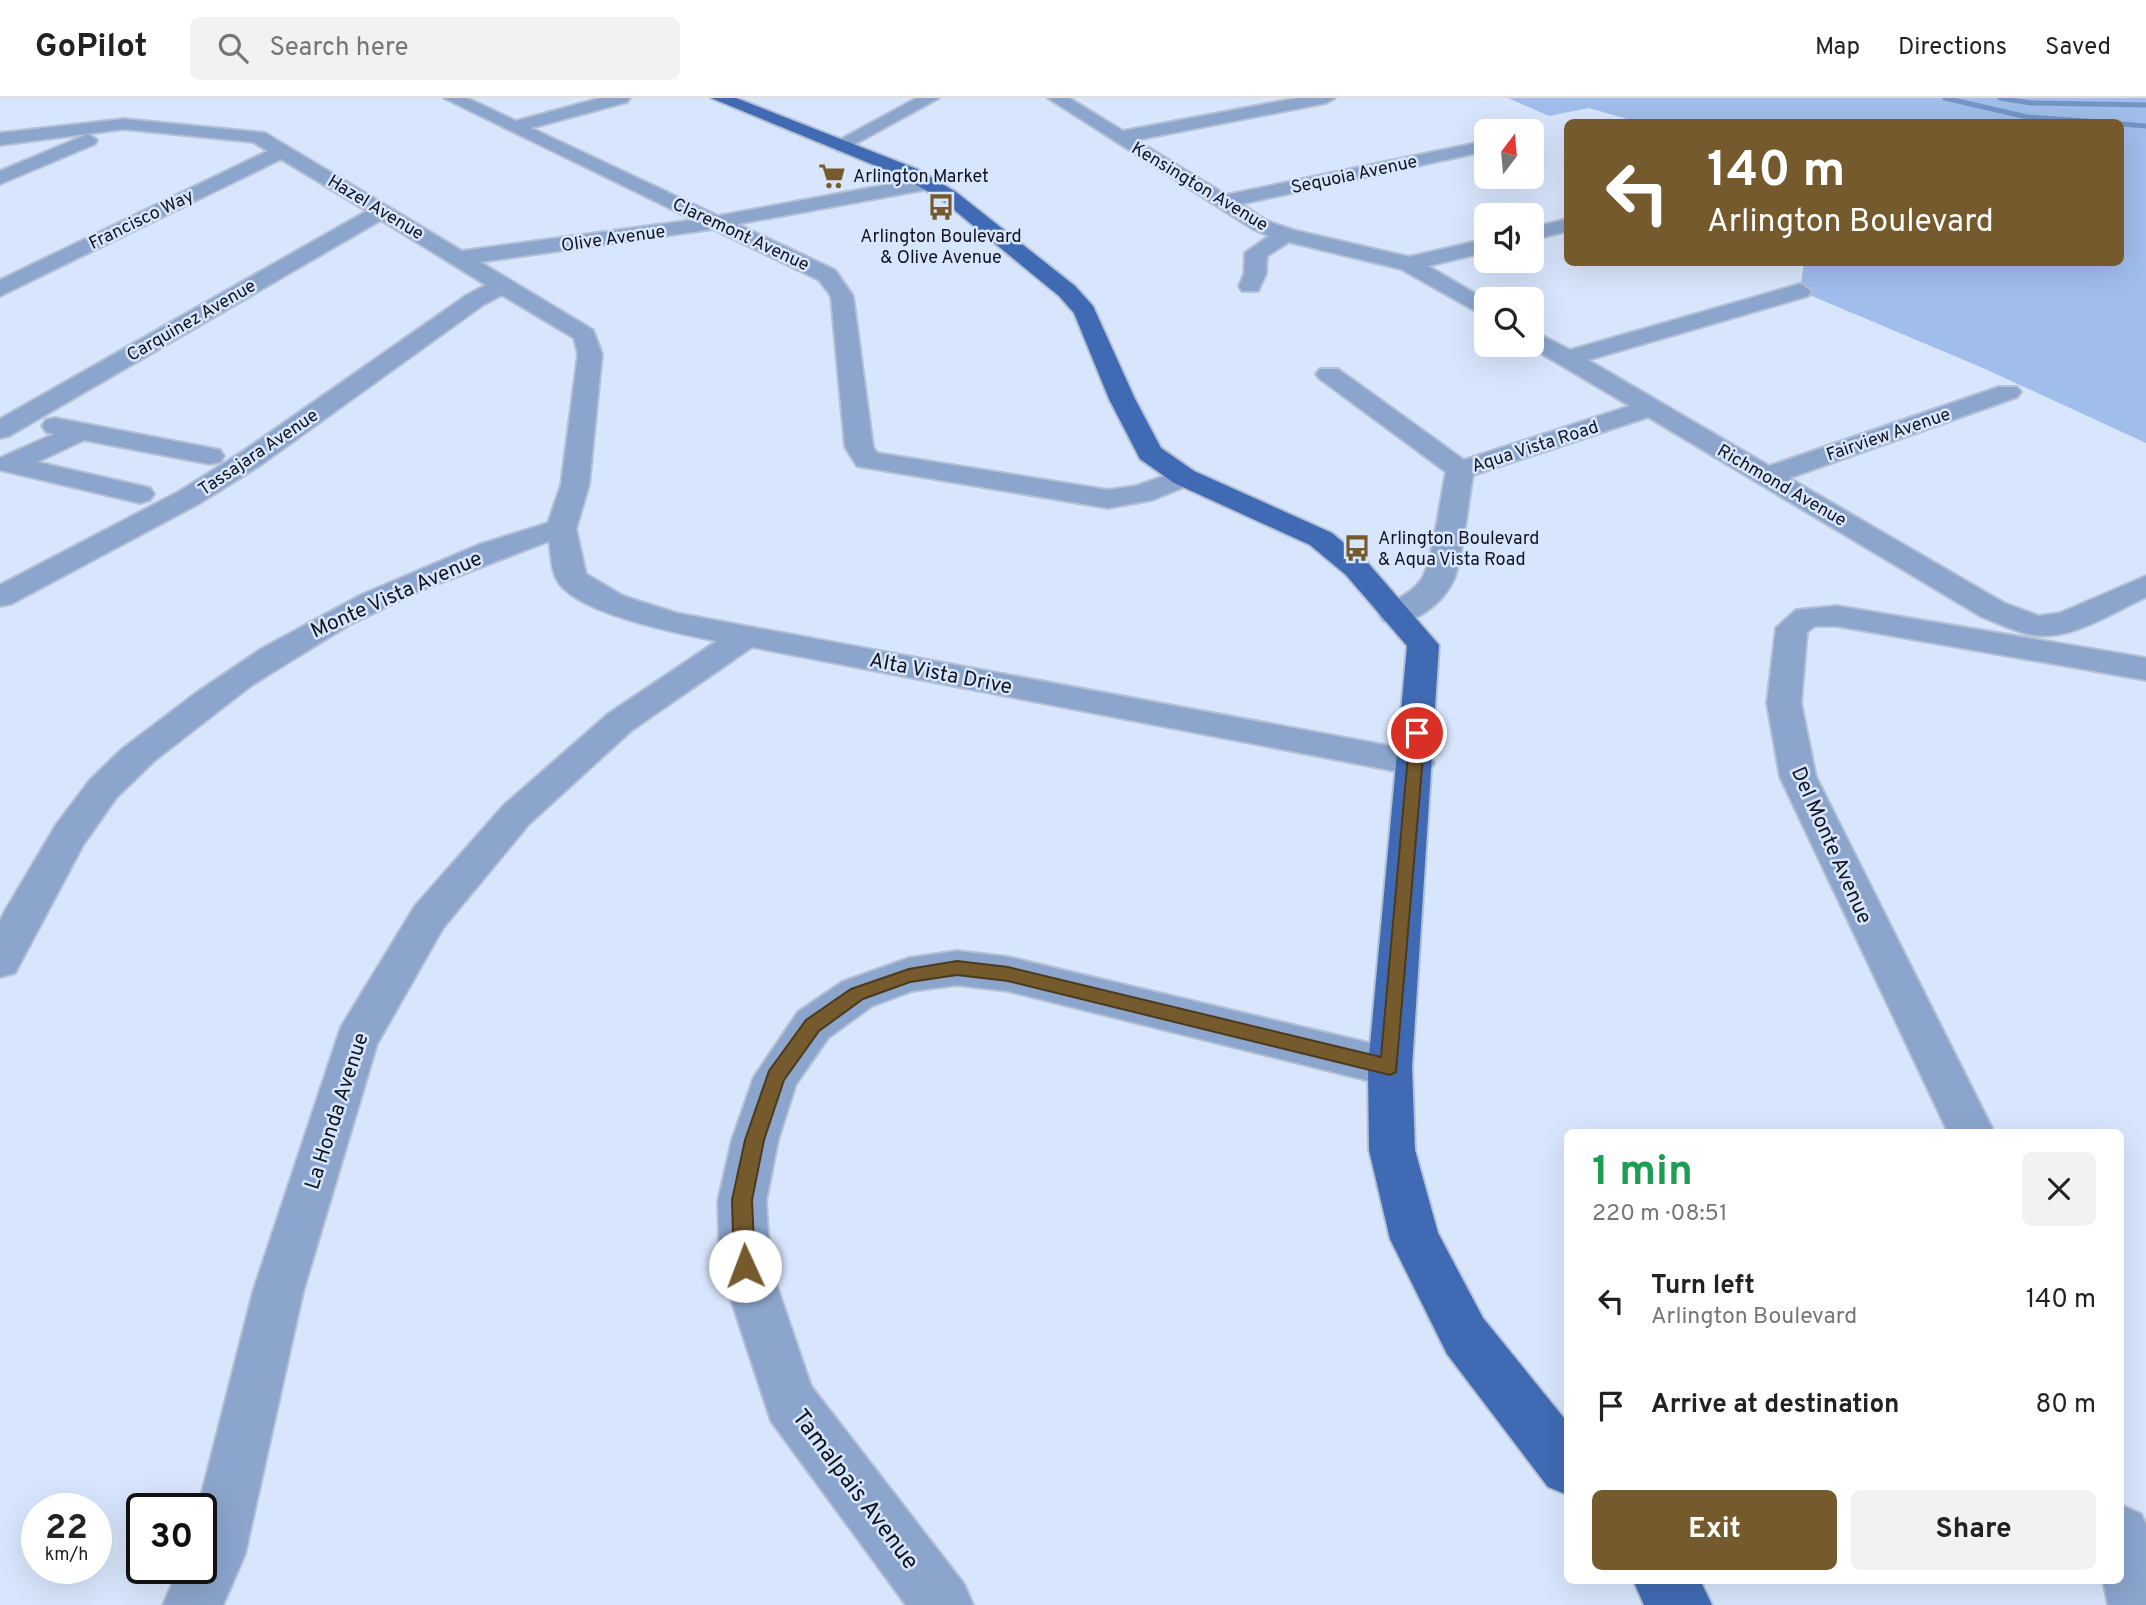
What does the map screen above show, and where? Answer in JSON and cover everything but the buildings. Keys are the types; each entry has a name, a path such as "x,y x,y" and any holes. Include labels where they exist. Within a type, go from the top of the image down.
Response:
{"main road":[{"path":"723,98 929,183 1068,291 1085,311 1122,399 1150,453 1184,477 1321,540 1357,569 1423,645 1416,762 1390,1067 1392,1150 1415,1239 1465,1336 1564,1462"},
{"path":"1665,1584 1682,1605"}],"street":[{"name":"Claremont Avenue","path":"453,98 827,275 842,296 859,447 867,460 1108,499 1142,494 1184,477"},
{"path":"513,127 621,98"},
{"path":"839,145 930,98"},
{"name":"Kensington Avenue","path":"1057,98 1260,225 1286,235"},
{"path":"1121,137 1326,98"},
{"path":"0,178 124,124"},
{"name":"Hazel Avenue","path":"0,139 124,124 258,137 461,258 585,335 590,354 575,485"},
{"name":"Sequoia Avenue","path":"1223,202 1474,148"},
{"name":"Francisco Way","path":"0,289 265,158 284,152"},
{"name":"Olive Avenue","path":"461,258 715,223 929,183"},
{"name":"Carquinez Avenue","path":"9,425 362,221 383,212"},
{"path":"1544,231 1564,226"},
{"path":"1286,235 1409,264 1474,303"},
{"name":"Kensington Avenue","path":"1250,286 1255,274 1256,253 1286,235"},
{"path":"1409,264 1474,248"},
{"name":"Tassajara Avenue","path":"0,597 190,497 252,458 475,300 503,285"},
{"path":"1568,358 1800,291"},
{"name":"Richmond Avenue","path":"1544,344 2040,639"},
{"path":"1329,374 1460,470"},
{"name":"Fairview Avenue","path":"1768,476 2008,392"},
{"name":"Aqua Vista Road","path":"1395,614 1420,602 1439,578 1460,470 1651,408"},
{"path":"9,425 81,431 210,456"},
{"path":"81,431 10,464 140,494"},
{"name":"Alta Vista Drive","path":"575,485 561,529 570,578 599,599 639,615 1416,762"},
{"name":"Monte Vista Avenue","path":"0,961 37,888 77,825 121,769 234,679 310,631 392,591 527,536 561,529"},
{"path":"2040,639 2067,622 2146,585"},
{"name":"Del Monte Avenue","path":"1970,1129 1798,777 1784,726 1783,674 1791,628 1807,617 1837,616 2040,639 2146,669"},
{"name":"La Honda Avenue","path":"193,1605 216,1554 278,1292 355,1040 429,917 516,815 620,722 746,636"},
{"name":"Tamalpais Avenue","path":"943,1605 790,1402 745,1266 742,1200 755,1140 776,1077 813,1025 857,994 909,975 957,968 1008,974 1390,1067"},
{"path":"2124,1547 2138,1605"}],"shaded area":[{"path":"1508,98 2146,98 2146,443 1983,368 1800,291 1804,266 2124,266 2124,119 1628,119 1589,108 1549,116"}],"waterway":[{"path":"1945,98 2027,117 2056,119"},
{"path":"2000,98 2030,103 2146,105"},
{"path":"2124,124 2146,126"}],"place":[{"name":"Arlington Market","path":"832,176"},
{"name":"Arlington Boulevard & Olive Avenue","path":"941,207"},
{"name":"Arlington Boulevard & Aqua Vista Road","path":"1357,548"}],"route":[{"path":"745,1266 742,1200 755,1140 776,1077 813,1025 857,994 909,975 957,968 1008,974 1390,1067 1417,733"}]}
